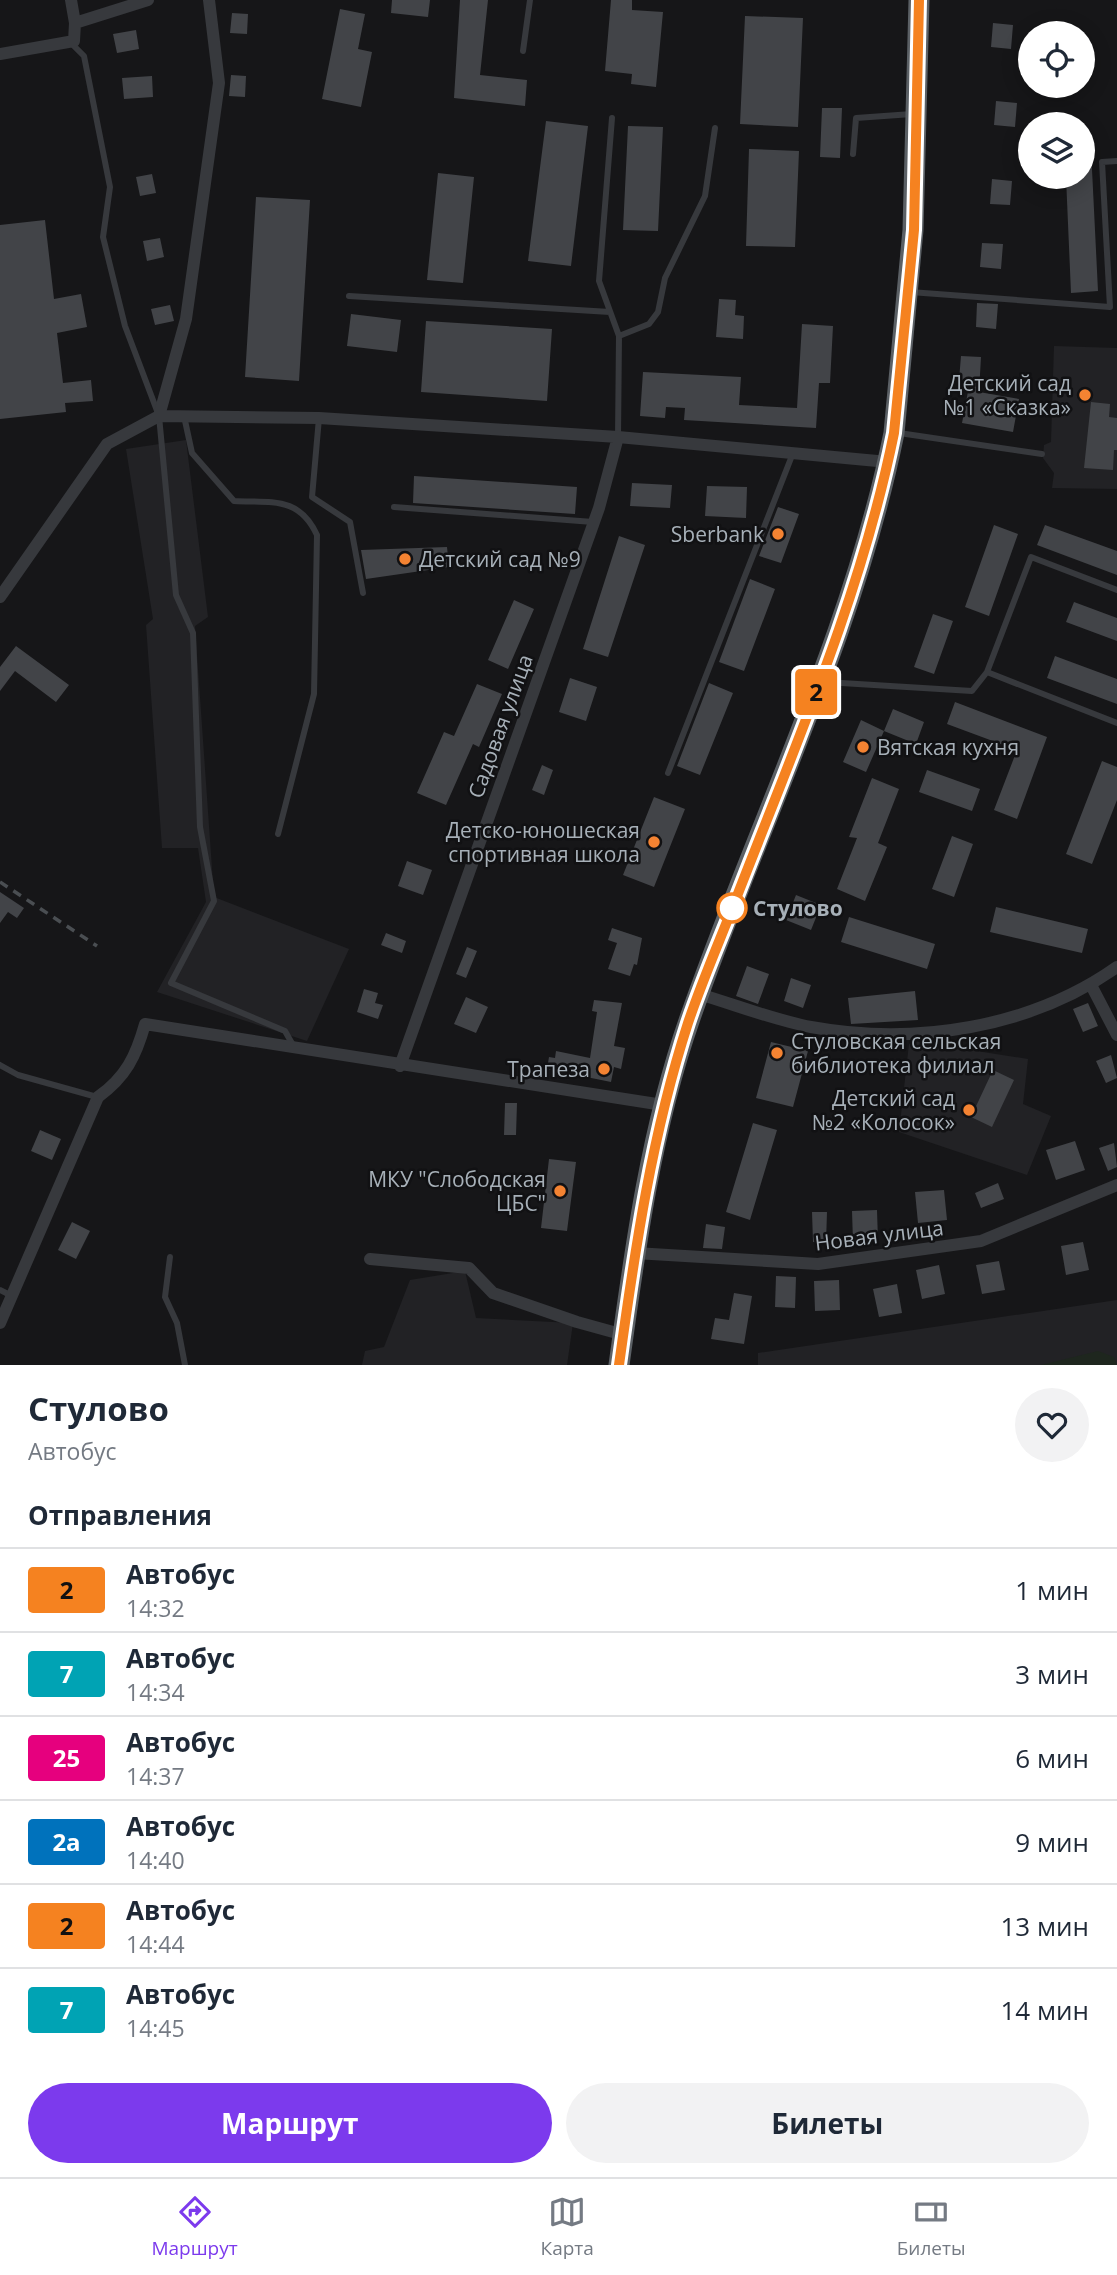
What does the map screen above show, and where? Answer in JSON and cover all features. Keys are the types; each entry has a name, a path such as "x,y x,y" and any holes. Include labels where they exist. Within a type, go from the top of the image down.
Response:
{"highway":[{"path":"620,1365 635,1253 663,1105 699,994 819,682 860,565 888,462 894,433 914,230 919,0"}],"street":[{"path":"0,54 74,41 75,23 71,0"},
{"path":"75,23 148,0"},
{"path":"159,416 186,318 219,83 208,0"},
{"path":"0,597 107,444 159,416 319,418 618,437 888,462"},
{"name":"Садовая улица","path":"400,1066 593,523 618,437"},
{"path":"699,994 810,1027 900,1037 1009,1020 1091,985 1117,967"},
{"path":"1091,985 1117,1035"},
{"path":"0,1323 6,1293 98,1097 117,1083 136,1056 145,1024 663,1105"},
{"name":"Новая улица","path":"635,1253 818,1264 967,1243 981,1241 1117,1185"},
{"path":"370,1259 470,1268 493,1293 624,1335"}],"lane":[{"path":"523,51 530,0"},
{"path":"70,42 84,56 110,187 103,237 125,326 159,416 176,595 193,634 200,827 214,901 171,983 285,1031 295,1048"},
{"path":"853,153 856,118 916,114"},
{"path":"612,118 599,281 619,337 618,437"},
{"path":"619,337 649,324 659,312 665,278 705,196 715,128"},
{"path":"908,292 1110,307 1102,162 1117,161"},
{"path":"349,296 610,313"},
{"path":"184,416 192,453 234,501 290,505 309,518 317,535 314,694 278,834"},
{"path":"319,418 312,497 350,522 363,593"},
{"path":"894,433 1042,454"},
{"path":"668,773 793,453"},
{"path":"394,507 593,523"},
{"path":"819,682 972,691 987,672 1031,557 1117,590"},
{"path":"987,672 1117,723"},
{"path":"0,1065 18,1075 98,1097"},
{"path":"170,1257 166,1297 177,1322 185,1365"}],"shaded area":[{"name":"Детский сад №1 «Сказка»","path":"1054,346 1117,348 1117,489 1052,488 1054,473 1043,458 1044,445 1051,442"},
{"path":"186,440 208,617 195,626 214,897 349,949 307,1041 157,992 206,902 198,848 162,848 146,625 153,619 126,449"},
{"name":"Детский сад №2 «Колосок»","path":"913,1041 1028,1059 1023,1104 1051,1116 1027,1175 899,1132 909,1044"},
{"path":"465,1271 476,1318 573,1323 567,1365 362,1365 365,1351 384,1347 410,1280"},
{"path":"1117,1300 1117,1365 758,1365 758,1353"},
{"path":"1098,1351 1114,1357 1117,1365 1041,1365"}],"building":[{"path":"392,0 430,0 428,17 391,13"},
{"path":"460,0 488,0 480,75 527,80 525,106 454,98"},
{"path":"611,0 632,0 632,10 663,12 656,87 631,84 632,74 605,71"},
{"path":"340,9 365,14 358,49 372,52 361,107 322,99"},
{"path":"232,13 248,14 247,34 230,33"},
{"path":"745,16 803,18 798,127 740,124"},
{"path":"993,23 1013,25 1011,49 991,47"},
{"path":"136,30 139,49 117,53 113,34"},
{"path":"231,75 246,76 245,97 229,96"},
{"path":"152,76 153,97 124,99 122,78"},
{"path":"996,101 1017,103 1015,127 994,125"},
{"path":"822,108 842,108 840,158 820,157"},
{"path":"546,121 588,126 571,266 528,261"},
{"path":"628,126 663,127 658,231 623,230"},
{"path":"749,149 799,151 795,247 746,246"},
{"path":"438,173 474,177 463,283 427,280"},
{"path":"152,174 156,193 140,196 136,177"},
{"path":"992,179 1012,181 1010,205 990,204"},
{"path":"1067,189 1093,189 1098,291 1071,293"},
{"path":"256,197 310,200 299,381 245,377"},
{"path":"45,220 54,299 81,294 87,327 57,333 63,383 91,380 93,401 65,403 66,412 0,419 0,225"},
{"path":"160,238 164,257 147,261 143,241"},
{"path":"982,243 1003,244 1001,269 980,267"},
{"path":"719,299 736,300 735,315 744,316 743,339 716,337"},
{"path":"977,303 998,304 996,329 976,327"},
{"path":"170,305 174,321 155,325 151,309"},
{"path":"351,314 401,320 397,352 347,346"},
{"path":"426,321 552,329 547,401 421,392"},
{"path":"802,324 833,326 830,383 819,383 816,428 684,420 685,408 666,407 665,418 640,416 643,372 741,377 739,405 797,408"},
{"path":"961,356 981,357 979,392 1019,399 1013,432 962,423 970,381 959,380"},
{"path":"1091,402 1110,404 1109,417 1117,418 1117,450 1114,450 1113,470 1084,468"},
{"path":"414,476 577,487 575,514 413,503"},
{"path":"632,483 672,485 670,508 630,506"},
{"path":"707,486 747,487 746,518 705,516"},
{"name":"Sberbank","path":"778,507 799,514 781,563 759,556"},
{"path":"994,525 1018,534 989,616 965,607"},
{"path":"1045,525 1117,551 1117,575 1037,545"},
{"path":"619,536 645,545 608,657 583,649"},
{"name":"Детский сад №9","path":"447,547 449,567 366,579 361,550"},
{"path":"750,579 775,589 744,671 719,662"},
{"path":"514,600 534,609 508,669 488,660"},
{"path":"1074,602 1117,618 1117,641 1066,622"},
{"path":"933,614 953,621 934,674 914,667"},
{"path":"16,646 69,685 56,702 15,671 0,691 0,667"},
{"path":"1055,656 1117,679 1117,704 1047,678"},
{"path":"570,678 597,687 586,721 559,712"},
{"path":"709,683 733,693 700,775 677,766"},
{"path":"477,684 502,694 479,747 473,744 446,805 417,793 444,732 454,736"},
{"path":"955,702 1047,737 1017,819 994,810 1017,750 947,724"},
{"path":"893,709 924,722 916,744 884,731"},
{"name":"Вятская кухня","path":"861,720 884,731 866,772 843,762"},
{"path":"1102,761 1117,767 1117,800 1092,864 1066,854"},
{"path":"542,765 553,770 544,795 532,790"},
{"path":"927,770 980,789 972,811 919,792"},
{"path":"872,778 899,789 878,843 887,847 865,901 837,889 857,838 849,837"},
{"name":"Детско-юношеская спортивная школа","path":"654,797 685,809 654,887 623,875"},
{"path":"952,836 973,844 954,897 932,889"},
{"path":"407,861 432,870 423,895 398,886"},
{"path":"0,892 24,908 17,918 8,912 0,923"},
{"path":"796,895 821,905 811,930 786,920"},
{"path":"996,907 1088,929 1082,953 990,932"},
{"path":"849,917 935,944 927,969 841,942"},
{"path":"612,928 642,938 637,965 634,964 630,976 608,969 617,943 608,940"},
{"path":"386,933 406,941 402,953 381,945"},
{"path":"467,947 477,951 466,978 456,974"},
{"path":"747,966 769,974 758,1004 736,996"},
{"path":"791,978 811,985 803,1008 784,1001"},
{"path":"364,989 378,993 375,1003 383,1005 378,1019 357,1012"},
{"path":"915,991 918,1020 851,1024 848,998"},
{"path":"466,997 488,1007 476,1033 454,1024"},
{"path":"594,1000 622,1003 614,1046 625,1048 621,1069 614,1067 611,1082 547,1069 549,1057 555,1058 556,1051 590,1058 597,1012 592,1011"},
{"path":"1088,1003 1098,1026 1083,1032 1073,1009"},
{"path":"771,1042 808,1051 793,1107 756,1098"},
{"path":"1111,1055 1117,1078 1106,1083 1096,1061"},
{"path":"993,1070 1014,1080 992,1127 971,1117"},
{"path":"505,1103 517,1103 516,1135 504,1135"},
{"path":"753,1123 777,1130 750,1220 726,1212"},
{"path":"40,1130 61,1139 52,1160 31,1151"},
{"path":"1075,1141 1085,1170 1056,1180 1046,1150"},
{"path":"1114,1143 1117,1167 1108,1171 1099,1148"},
{"path":"549,1159 576,1162 567,1231 541,1228"},
{"path":"998,1183 1004,1199 981,1208 975,1193"},
{"path":"944,1190 947,1220 918,1223 915,1192"},
{"path":"877,1210 878,1241 853,1242 852,1211"},
{"path":"812,1212 827,1212 826,1243 813,1242"},
{"path":"72,1222 90,1231 76,1259 58,1250"},
{"path":"706,1224 725,1227 722,1249 703,1248"},
{"path":"1083,1242 1089,1270 1066,1275 1061,1246"},
{"path":"999,1261 1005,1290 982,1294 976,1265"},
{"path":"939,1265 945,1294 922,1299 916,1270"},
{"path":"776,1276 796,1277 795,1308 775,1307"},
{"path":"839,1280 840,1310 815,1311 814,1281"},
{"path":"897,1284 902,1313 879,1317 873,1289"},
{"path":"734,1293 752,1296 744,1344 711,1339 715,1318 729,1320"}],"railway":[{"path":"0,882 97,946"}],"bus line":[{"name":"2","path":"619,1365 635,1253 663,1105 689,1020 819,682 860,565 888,462 894,433 914,230 919,0"}],"place":[{"name":"Детский сад №1 «Сказка»","path":"1085,395"},
{"name":"Sberbank","path":"778,534"},
{"name":"Детский сад №9","path":"405,559"},
{"name":"Вятская кухня","path":"863,747"},
{"name":"Детско-юношеская спортивная школа","path":"654,842"},
{"name":"Стулово","path":"732,908"},
{"name":"Стуловская сельская библиотека филиал","path":"777,1053"},
{"name":"Трапеза","path":"604,1069"},
{"name":"Детский сад №2 «Колосок»","path":"969,1110"},
{"name":"МКУ \"Слободская ЦБС\"","path":"560,1191"}]}
